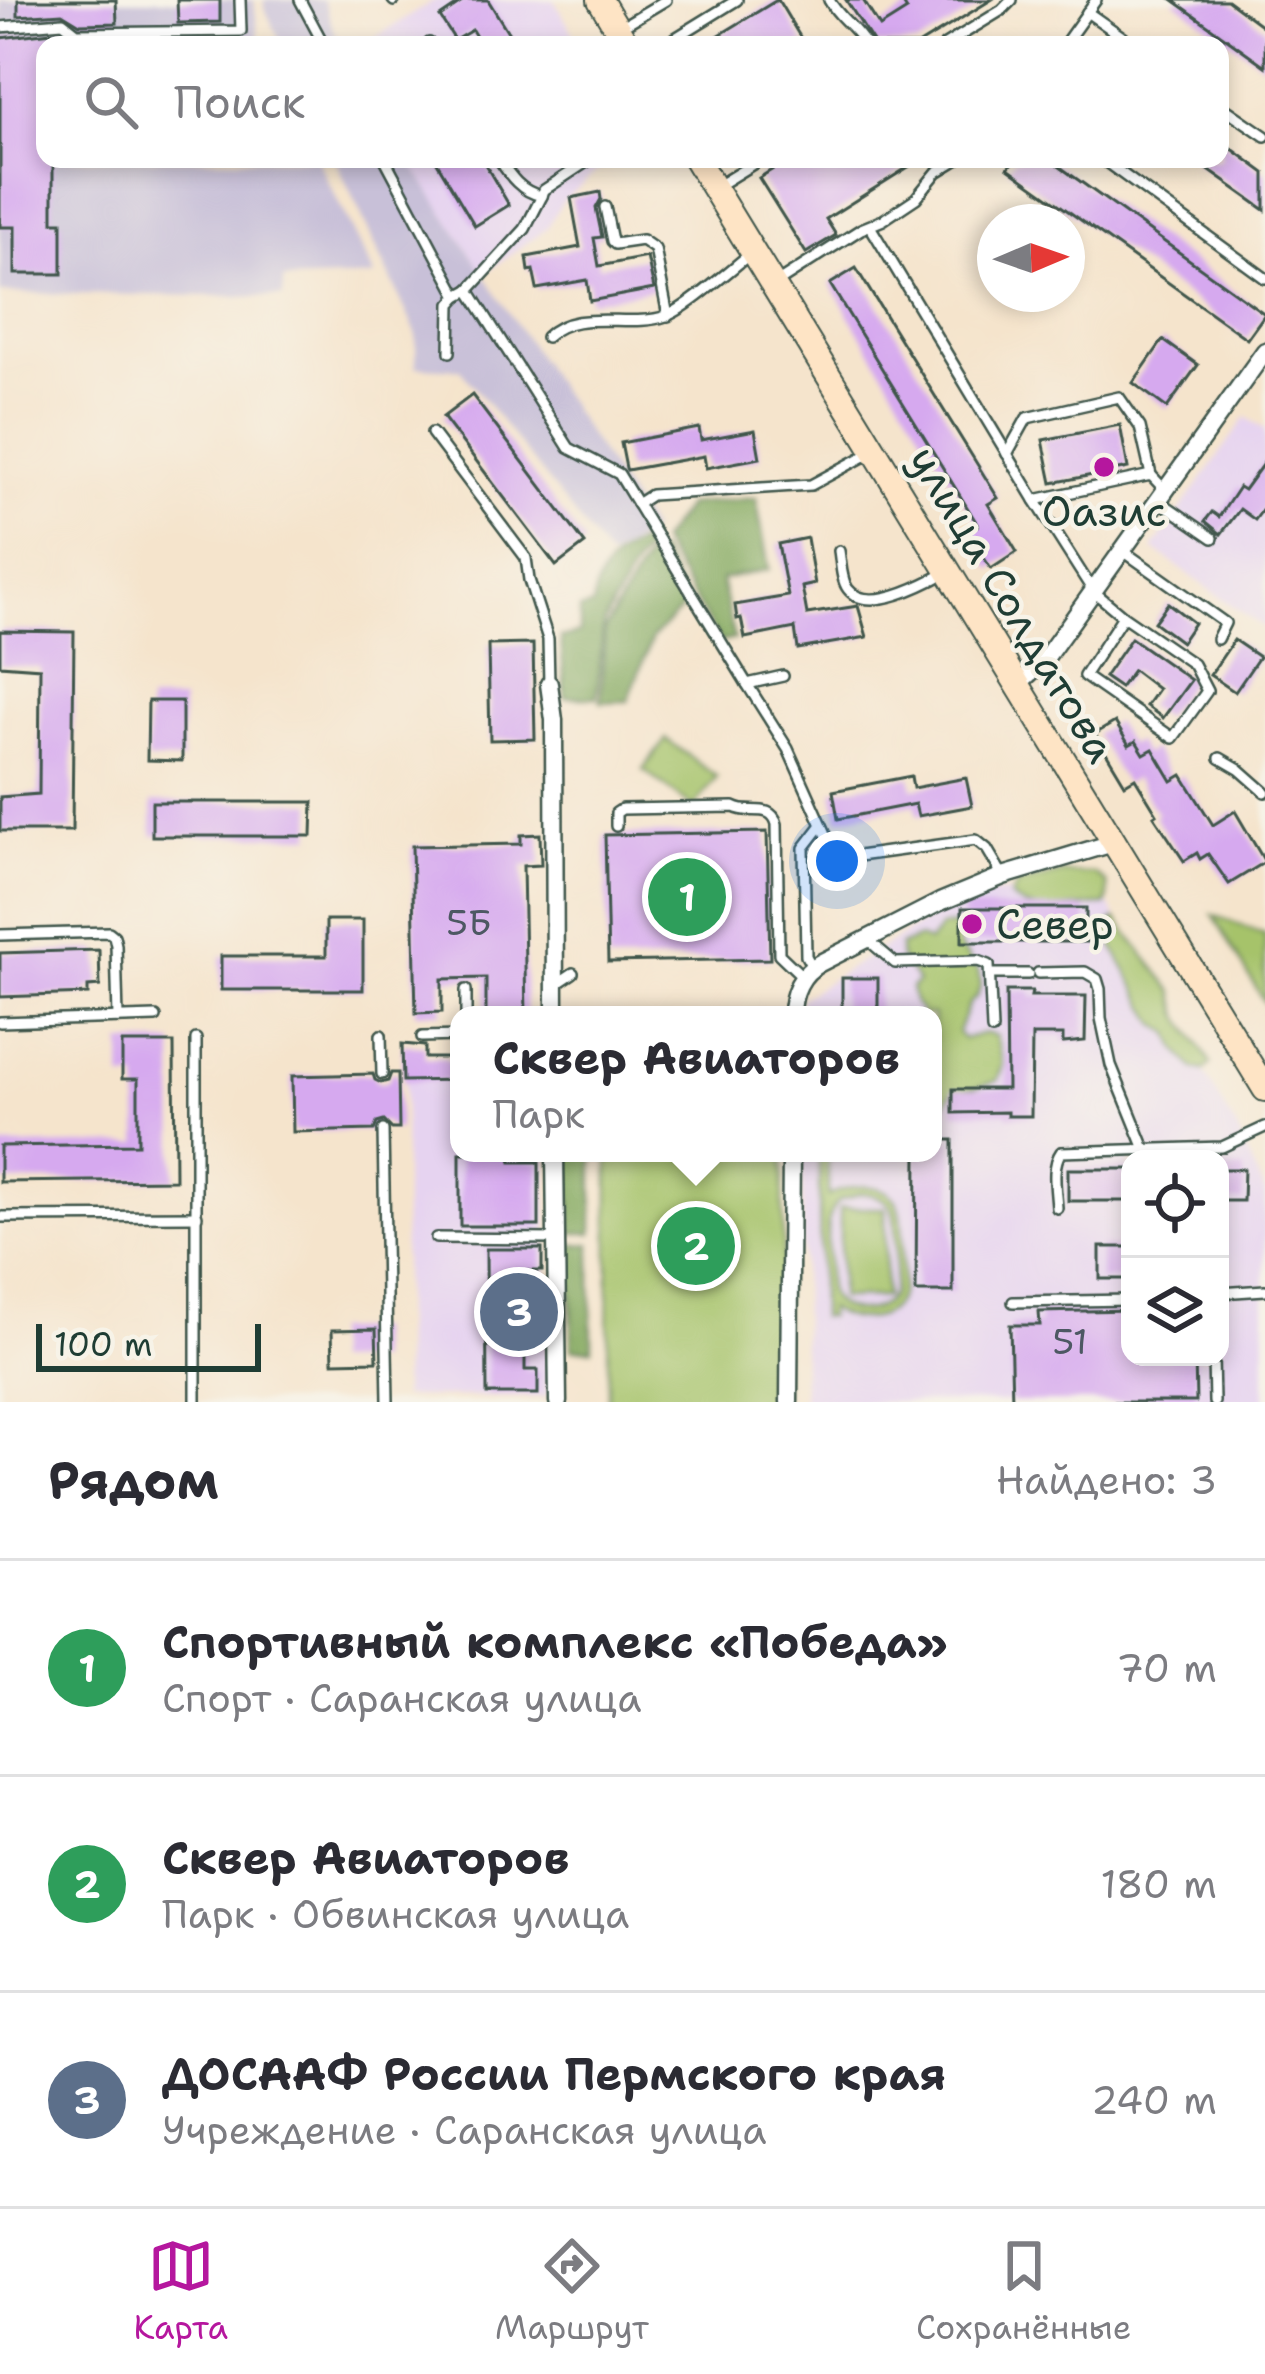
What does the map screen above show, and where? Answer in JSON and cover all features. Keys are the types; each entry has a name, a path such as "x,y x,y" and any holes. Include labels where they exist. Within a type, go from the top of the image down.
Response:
{"main road":[{"path":"600,0 621,36"},
{"name":"улица Солдатова","path":"701,168 1265,1089"}],"street":[{"path":"1017,685 1044,660 1265,351"},
{"path":"549,684 561,720 555,1006"},
{"path":"792,1006 807,972 940,902 1003,875 1114,843"},
{"path":"555,1162 557,1402"},
{"path":"789,1402 791,1162"}],"lane":[{"path":"0,27 64,22 77,33 241,31 240,0"},
{"path":"300,0 319,36"},
{"path":"623,36 666,0"},
{"path":"679,36 737,0"},
{"path":"829,0 839,17 861,36"},
{"path":"960,36 1012,0"},
{"path":"1070,36 1096,0"},
{"path":"1087,12 1121,36"},
{"path":"1229,111 1265,136"},
{"path":"390,168 464,293 569,448 619,474 788,749 830,846 841,858 976,840 1003,875"},
{"path":"504,168 511,179 542,196"},
{"path":"450,352 451,304 525,229 544,190 577,168"},
{"path":"713,188 746,168"},
{"path":"773,285 916,198 944,168"},
{"path":"1114,168 1265,278"},
{"path":"605,207 612,242 642,240 655,249 668,316"},
{"path":"870,226 1093,591 1192,664 1207,691 1173,738 1084,676 1123,616"},
{"path":"546,337 556,328 590,321 668,316 753,252"},
{"path":"1007,454 1027,418 1119,398 1140,427 1151,475 1161,495 1213,538"},
{"path":"432,433 526,558 548,639 549,684"},
{"path":"638,504 651,495 811,485 874,451"},
{"path":"1035,500 1151,475"},
{"path":"1122,550 1225,623 1217,639"},
{"path":"839,551 847,588 869,599 912,592 947,572"},
{"path":"747,684 783,676"},
{"path":"1220,758 1265,792"},
{"path":"616,826 616,813 622,809 734,807 741,812 770,812 777,824 779,954 807,972"},
{"path":"807,972 804,848 821,826"},
{"path":"0,935 110,932 116,945 118,1018"},
{"path":"867,939 895,963 978,961 989,965 992,1030"},
{"path":"991,974 1085,972 1097,980 1111,1065 1145,1149"},
{"path":"554,985 573,973"},
{"path":"466,990 466,1006"},
{"path":"0,1022 156,1017"},
{"path":"381,1035 382,1074"},
{"path":"422,1037 450,1036"},
{"path":"196,1040 196,1402"},
{"path":"1057,1208 1056,1165 1061,1152 1222,1147 1265,1127"},
{"path":"383,1130 388,1402"},
{"path":"0,1217 197,1216"},
{"path":"436,1238 556,1239"},
{"path":"1229,1292 1265,1290"},
{"path":"1013,1302 1121,1300"},
{"path":"1213,1366 1214,1402"}],"shaded area":[{"path":"0,0 254,0 258,36 36,36 36,168 321,168 375,277 283,280 283,297 0,293"},
{"path":"264,0 323,0 337,36 278,36"},
{"path":"435,0 554,0 575,36 377,36"},
{"path":"339,168 415,168 651,531 609,559 460,369 416,367 416,333"},
{"path":"415,168 602,168 562,202 547,228 484,274"},
{"path":"1246,417 1265,430 1265,629 1153,549"},
{"path":"1100,889 1237,1130 1265,1193 1265,1402 803,1402 802,1162 942,1162 942,1006 801,1006 801,998 967,895"},
{"path":"450,1080 450,1162 547,1162 547,1397 402,1397 405,1081"}],"green space":[{"path":"756,498 769,569 721,580 734,639 720,642 660,542 687,505"},
{"path":"639,543 647,548 603,624 597,697 565,697 561,638 580,633 580,610 593,606 601,575 613,560"},
{"path":"659,552 687,604 652,638 628,701 601,702 605,629 645,559"},
{"path":"666,739 717,777 694,808 643,770"},
{"path":"1063,873 1095,874 1107,884 1106,905 1043,910 1010,897 1017,885"},
{"path":"1213,915 1265,934 1265,1003"},
{"path":"1116,919 1174,992 1180,1015 1211,1064 1204,1071 1194,1069 1171,1033 1157,1025 1112,945 1107,926"},
{"path":"956,925 960,948 978,970 981,984 958,1032 963,1039 984,1033 996,1036 1003,1065 997,1081 951,1094 942,1107 942,1006 917,1006 911,988 918,982 900,958 900,946 919,938 929,942 941,927"},
{"path":"570,1162 593,1162 593,1233 571,1233"},
{"path":"609,1162 783,1162 783,1402 608,1402"},
{"path":"819,1162 828,1162 828,1196 847,1188 879,1189 895,1200 902,1222 902,1281 896,1303 873,1318 854,1318 828,1308 828,1317 820,1317","holes":["861,1193 890,1206 895,1227 891,1295 878,1307 849,1310 829,1292 830,1215 838,1201"]},
{"path":"840,1208 885,1208 885,1297 840,1298"},
{"path":"591,1244 592,1349 572,1349 571,1245"}],"building":[{"path":"18,0 116,0 117,23 80,24 62,13 18,16"},
{"path":"177,0 220,0 220,22 178,23"},
{"path":"465,0 488,0 510,36 476,36 472,30 452,36 440,17"},
{"path":"777,0 799,36 718,36"},
{"path":"846,0 863,0 880,27 907,10 901,0 991,0 933,36 869,36"},
{"path":"1173,0 1227,0 1265,28 1265,66"},
{"path":"52,32 52,36 36,36 36,168 53,168 53,222 62,222 62,274 15,274 15,227 0,227 0,38"},
{"path":"1229,147 1265,173 1265,210 1206,168 1229,168"},
{"path":"440,168 487,168 509,205 475,226"},
{"path":"775,168 907,168 826,219 836,235 806,253 759,178"},
{"path":"1008,168 1062,168 1265,314 1247,339 1085,223 1085,204 1058,204"},
{"path":"600,192 596,208 602,237 594,238 599,266 647,257 654,289 590,301 587,280 537,289 527,257 580,247 571,198"},
{"path":"856,268 998,498 988,504 1017,552 991,569 968,532 978,525 830,284"},
{"path":"1163,340 1198,365 1167,408 1133,383"},
{"path":"472,395 585,544 556,566 443,417"},
{"path":"1120,425 1128,468 1052,483 1043,440"},
{"path":"699,428 701,440 755,430 760,458 706,468 704,456 627,470 621,443"},
{"path":"1265,461 1265,506 1255,520 1240,509 1221,534 1205,521 1212,512 1219,517"},
{"path":"807,538 815,584 802,587 807,614 858,606 867,637 798,649 795,628 745,638 735,605 788,596 778,544"},
{"path":"1168,603 1194,623 1181,642 1154,622"},
{"path":"0,631 74,632 72,831 0,831 0,797 39,794 40,668 0,665"},
{"path":"1131,638 1191,680 1163,718 1146,706 1158,689 1133,670 1120,688 1104,677"},
{"path":"1234,640 1259,657 1235,692 1210,675"},
{"path":"533,644 535,739 490,740 488,645"},
{"path":"148,701 182,701 182,761 147,760"},
{"path":"1115,722 1129,745 1136,741 1144,754 1153,749 1172,781 1182,775 1213,825 1235,811 1265,862 1229,884 1208,854 1200,859 1197,853 1184,861 1135,778 1125,784 1095,734"},
{"path":"911,776 913,788 966,778 972,806 918,816 915,804 838,819 833,791"},
{"path":"152,802 313,802 312,836 152,836"},
{"path":"767,832 770,959 608,962 605,835"},
{"path":"540,834 541,865 523,866 526,1006 486,1006 486,978 442,979 442,1012 416,1013 412,846 521,844 521,835"},
{"path":"962,908 1086,908 1086,942 962,942"},
{"path":"326,920 363,920 363,990 221,990 221,956 326,956"},
{"path":"99,950 100,986 88,987 88,994 0,997 0,953"},
{"path":"842,978 878,978 878,1006 842,1006"},
{"path":"1006,991 1086,996 1085,1041 1063,1043 1063,1035 1032,1035 1031,1116 953,1113 953,1089 1007,1089"},
{"path":"122,1043 174,1043 175,1180 0,1182 0,1146 138,1144 138,1079 122,1079"},
{"path":"402,1044 425,1046 425,1058 450,1061 450,1080 403,1081"},
{"path":"398,1073 399,1129 384,1121 374,1130 293,1132 292,1076 373,1074 381,1083"},
{"path":"942,1140 953,1140 953,1292 916,1292 917,1162 942,1162"},
{"path":"460,1162 539,1162 539,1226 460,1226"},
{"path":"1068,1169 1121,1169 1121,1201 1068,1201"},
{"path":"1229,1169 1244,1169 1243,1201 1229,1201"},
{"path":"1100,1247 1121,1247 1121,1279 1100,1279"},
{"path":"486,1249 542,1249 542,1271 525,1271 525,1370 538,1370 538,1394 487,1394"},
{"path":"1121,1310 1121,1366 1195,1366 1196,1402 1012,1402 1010,1325 1040,1325 1039,1312"},
{"path":"376,1329 377,1361 333,1362 332,1330"}],"place":[{"name":"Оазис","path":"1104,467"},
{"name":"Спортивный комплекс «Победа»","path":"687,897"},
{"name":"Север","path":"972,924"},
{"name":"Сквер Авиаторов","path":"696,1246"},
{"name":"ДОСААФ России Пермского края","path":"519,1312"}]}
